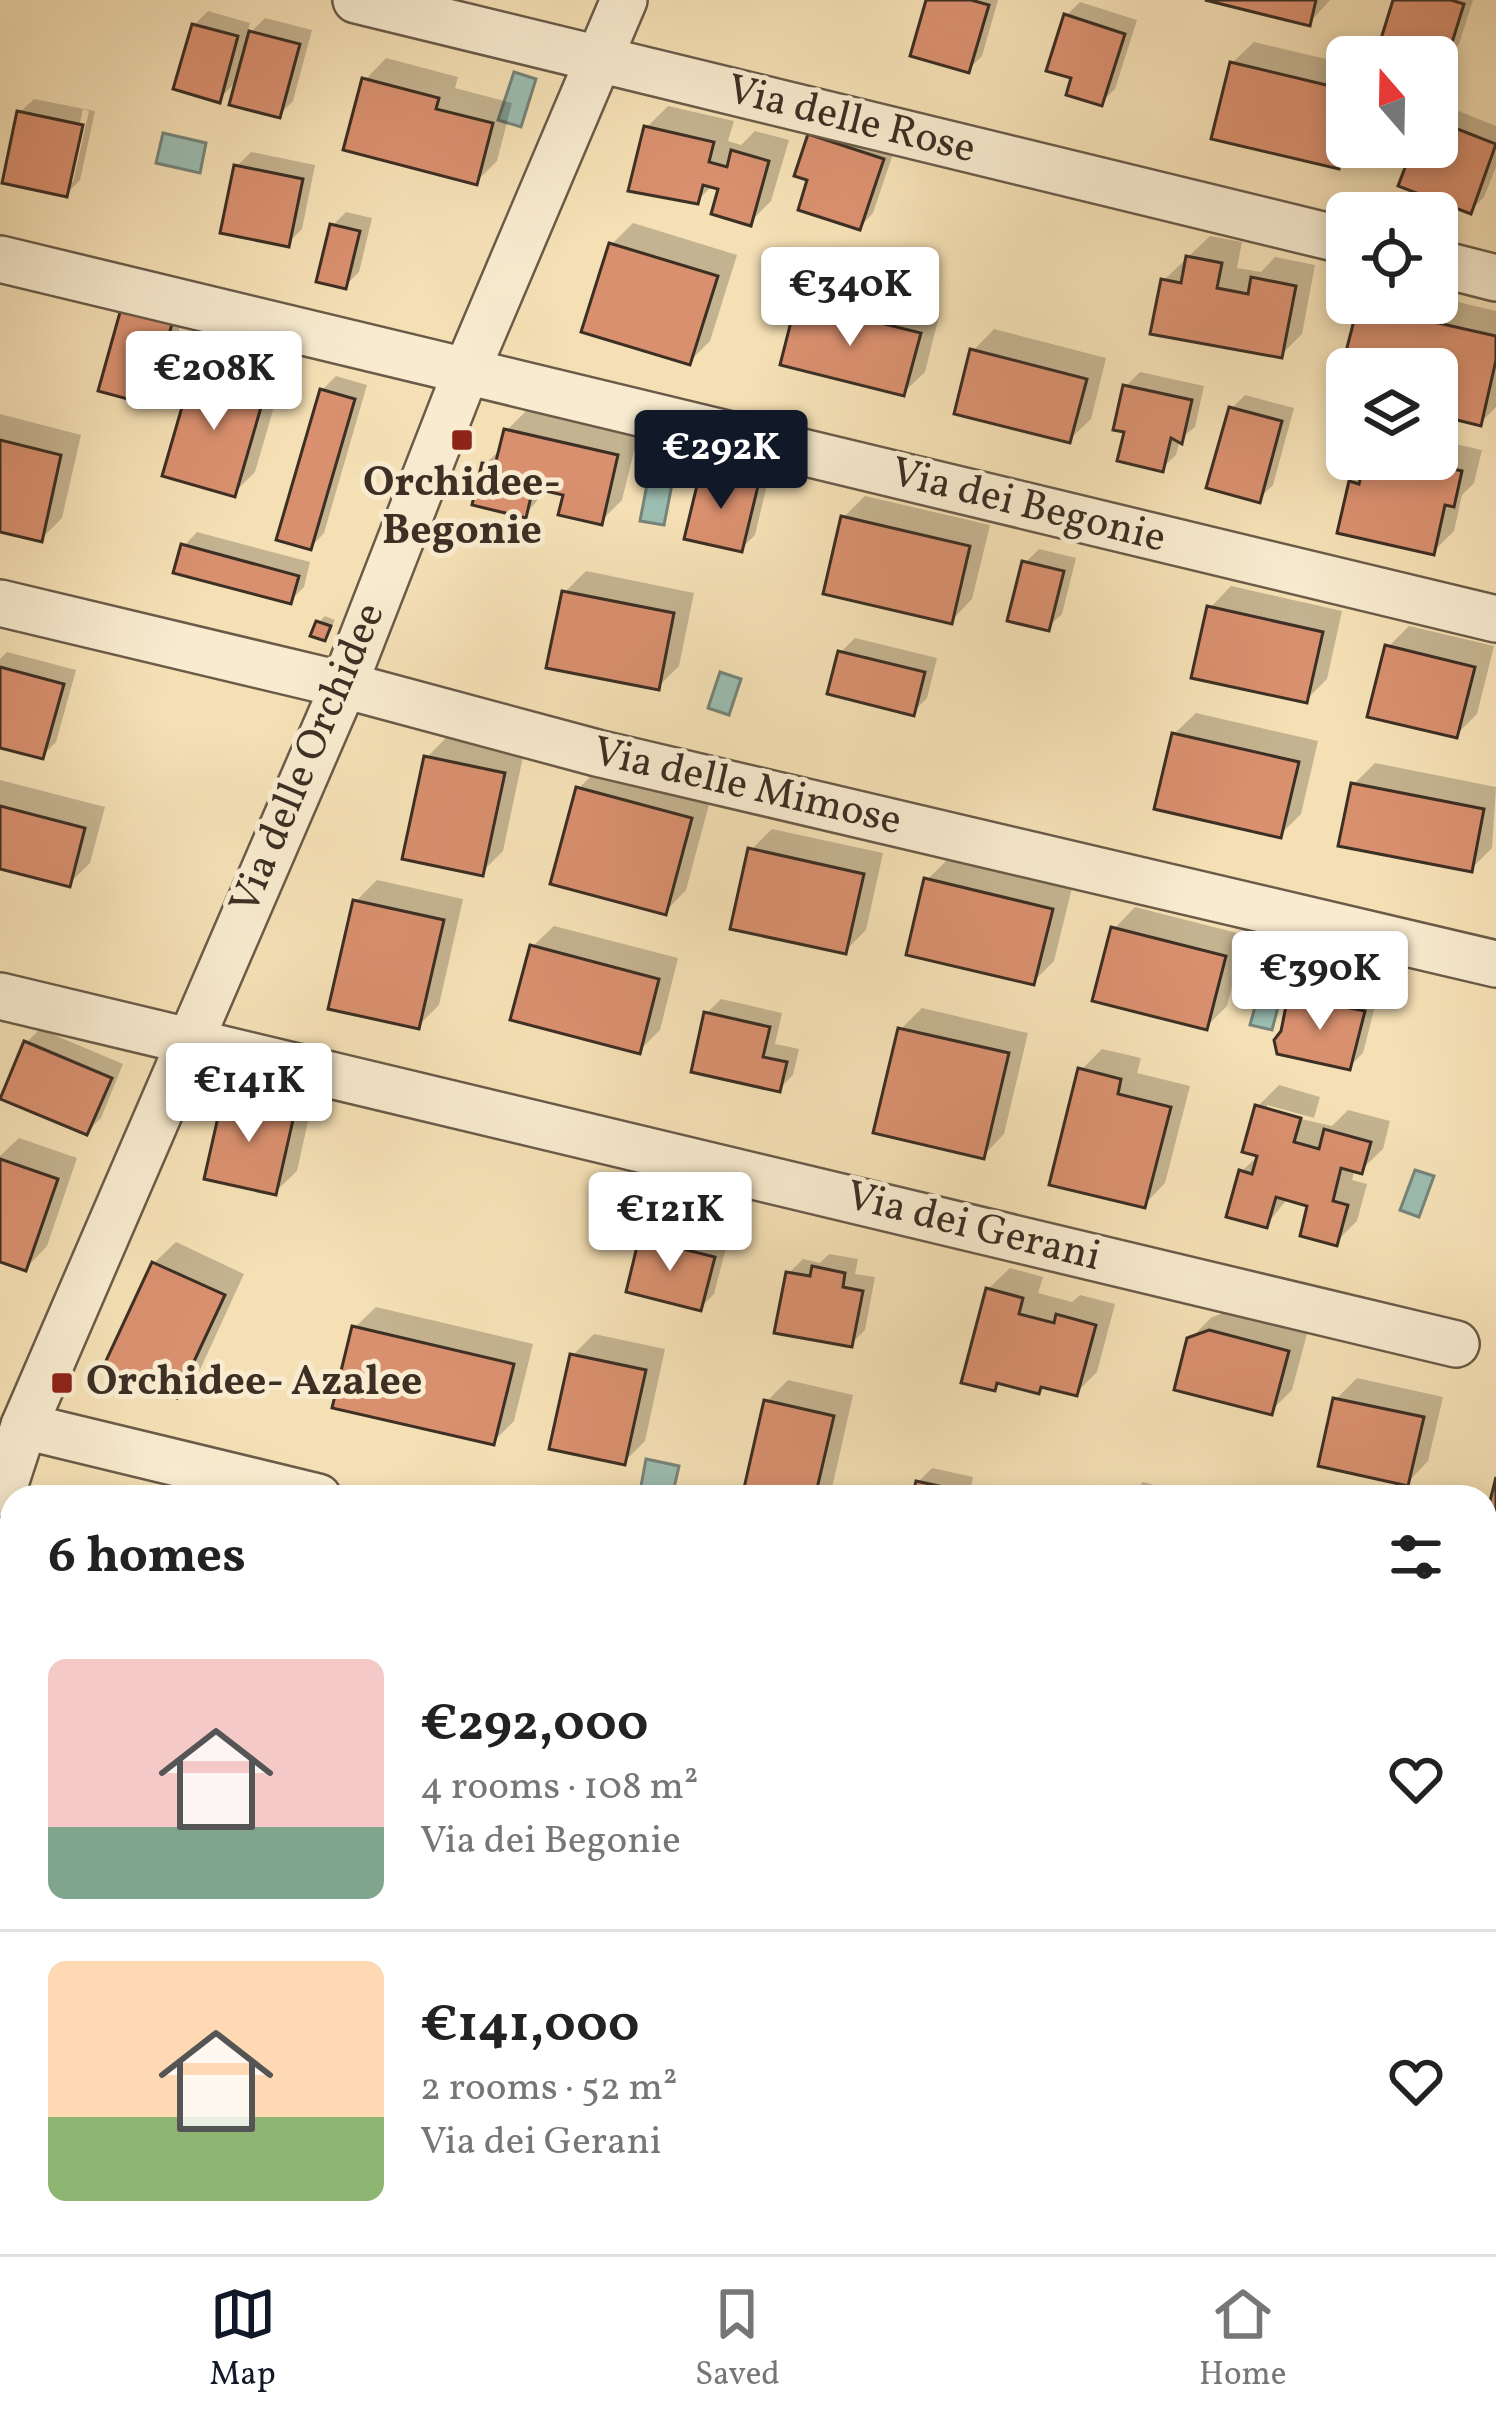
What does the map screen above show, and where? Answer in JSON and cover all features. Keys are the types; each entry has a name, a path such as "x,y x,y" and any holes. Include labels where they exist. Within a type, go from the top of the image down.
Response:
{"street":[{"name":"Via delle Rose","path":"356,0 1326,236"},
{"name":"Via delle Orchidee","path":"3,1485 10,1440 344,685 466,372 624,0"},
{"name":"Via dei Begonie","path":"0,259 1496,620"},
{"path":"1458,268 1496,278"},
{"name":"Via delle Mimose","path":"0,603 344,685 597,753 1496,964"},
{"name":"Via dei Gerani","path":"0,996 1456,1344"},
{"path":"10,1440 253,1485"}],"water":[{"path":"514,72 536,79 521,127 498,120"},
{"path":"163,133 206,143 200,173 156,163"},
{"path":"648,479 672,484 664,525 640,521"},
{"path":"720,672 741,679 729,715 708,708"},
{"path":"1263,978 1284,984 1272,1030 1250,1025"},
{"path":"1415,1170 1434,1176 1419,1217 1400,1210"},
{"path":"646,1459 679,1466 675,1485 641,1485"}],"building":[{"path":"926,0 989,5 969,73 910,56"},
{"path":"1205,0 1316,0 1310,26"},
{"path":"1393,0 1464,4 1454,36 1382,36"},
{"path":"1064,14 1125,34 1102,106 1066,95 1071,78 1046,71"},
{"path":"192,24 238,36 220,103 173,89"},
{"path":"249,31 300,44 280,118 229,105"},
{"path":"1230,62 1326,85 1326,166 1211,139"},
{"path":"362,78 439,98 436,109 493,123 477,185 343,150"},
{"path":"17,111 83,125 67,197 2,183"},
{"path":"644,126 714,142 709,162 727,167 731,150 769,161 751,226 711,214 718,189 703,185 698,204 628,191"},
{"path":"1458,129 1496,144 1471,214 1458,209 1458,192 1414,192 1398,186 1405,168 1458,168"},
{"path":"808,134 884,159 860,230 798,210 807,180 794,176"},
{"path":"234,165 303,179 289,247 220,233"},
{"path":"330,224 360,231 346,289 316,282"},
{"path":"609,243 718,276 690,365 581,332"},
{"path":"1186,256 1222,263 1217,288 1248,294 1251,277 1296,286 1282,358 1150,334 1161,279 1181,283"},
{"path":"796,302 921,333 904,396 780,365"},
{"path":"122,305 173,320 150,405 98,391"},
{"path":"1353,324 1443,324 1496,336 1496,360 1481,426 1458,420 1458,348 1347,348"},
{"path":"970,349 1087,379 1070,443 954,414"},
{"path":"193,369 266,390 235,497 162,476"},
{"path":"1123,385 1192,400 1182,444 1171,438 1163,472 1117,461 1124,432 1113,430"},
{"path":"320,389 355,399 311,550 276,540"},
{"path":"1229,407 1282,421 1260,503 1206,488"},
{"path":"504,429 618,455 602,525 558,515 563,495 533,488 526,518 472,505 482,463 495,465"},
{"path":"0,440 61,455 42,542 0,532"},
{"path":"1458,470 1462,471 1454,507 1445,505 1434,555 1337,533 1349,481 1359,484 1360,480 1458,480"},
{"path":"700,473 758,486 742,552 684,539"},
{"path":"841,516 970,546 952,624 823,594"},
{"path":"181,544 299,576 291,604 173,573"},
{"path":"1022,561 1064,571 1049,631 1007,621"},
{"path":"562,591 674,613 659,690 546,668"},
{"path":"1207,606 1323,632 1307,703 1191,678"},
{"path":"316,621 331,626 325,641 310,636"},
{"path":"1385,645 1475,667 1457,738 1367,717"},
{"path":"838,651 925,672 914,716 827,694"},
{"path":"0,667 64,684 43,759 0,748"},
{"path":"1172,733 1299,762 1281,838 1154,809"},
{"path":"424,756 505,773 483,876 402,859"},
{"path":"1351,783 1484,809 1472,872 1338,846"},
{"path":"576,787 692,818 666,915 550,884"},
{"path":"0,806 85,828 70,887 0,869"},
{"path":"748,848 864,874 846,954 730,929"},
{"path":"924,878 1053,909 1034,985 906,955"},
{"path":"353,900 444,920 419,1029 328,1009"},
{"path":"1111,927 1226,956 1207,1030 1092,1001"},
{"path":"530,945 659,979 640,1054 510,1020"},
{"path":"1288,996 1365,1011 1350,1070 1277,1054 1274,1040 1281,1031"},
{"path":"704,1012 770,1027 763,1057 787,1062 780,1092 691,1072"},
{"path":"898,1028 1009,1053 984,1159 873,1133"},
{"path":"24,1041 112,1078 87,1135 0,1099"},
{"path":"1078,1068 1121,1079 1118,1094 1171,1107 1145,1208 1049,1185"},
{"path":"223,1095 295,1111 276,1195 204,1179"},
{"path":"1255,1105 1301,1118 1294,1142 1319,1149 1324,1129 1371,1142 1362,1174 1341,1168 1333,1201 1348,1205 1337,1246 1300,1236 1307,1206 1276,1197 1267,1228 1226,1217 1239,1170 1252,1174 1257,1156 1242,1152"},
{"path":"0,1159 58,1179 26,1271 0,1262"},
{"path":"639,1238 715,1257 701,1311 626,1292"},
{"path":"152,1262 225,1295 177,1398 104,1365"},
{"path":"812,1266 845,1273 843,1287 863,1291 852,1347 774,1333 786,1272 810,1276"},
{"path":"986,1288 1023,1298 1019,1314 1054,1323 1056,1314 1096,1325 1077,1396 1041,1387 1039,1394 997,1383 995,1391 961,1383"},
{"path":"352,1326 514,1364 494,1445 332,1408"},
{"path":"1209,1330 1289,1351 1272,1415 1174,1390 1187,1338"},
{"path":"570,1354 646,1370 625,1465 549,1449"},
{"path":"1333,1398 1424,1417 1408,1485 1318,1466"},
{"path":"764,1400 834,1416 818,1485 745,1485"}],"place":[{"name":"Orchidee- Begonie","path":"462,440"},
{"name":"Orchidee- Azalee","path":"62,1383"}]}
